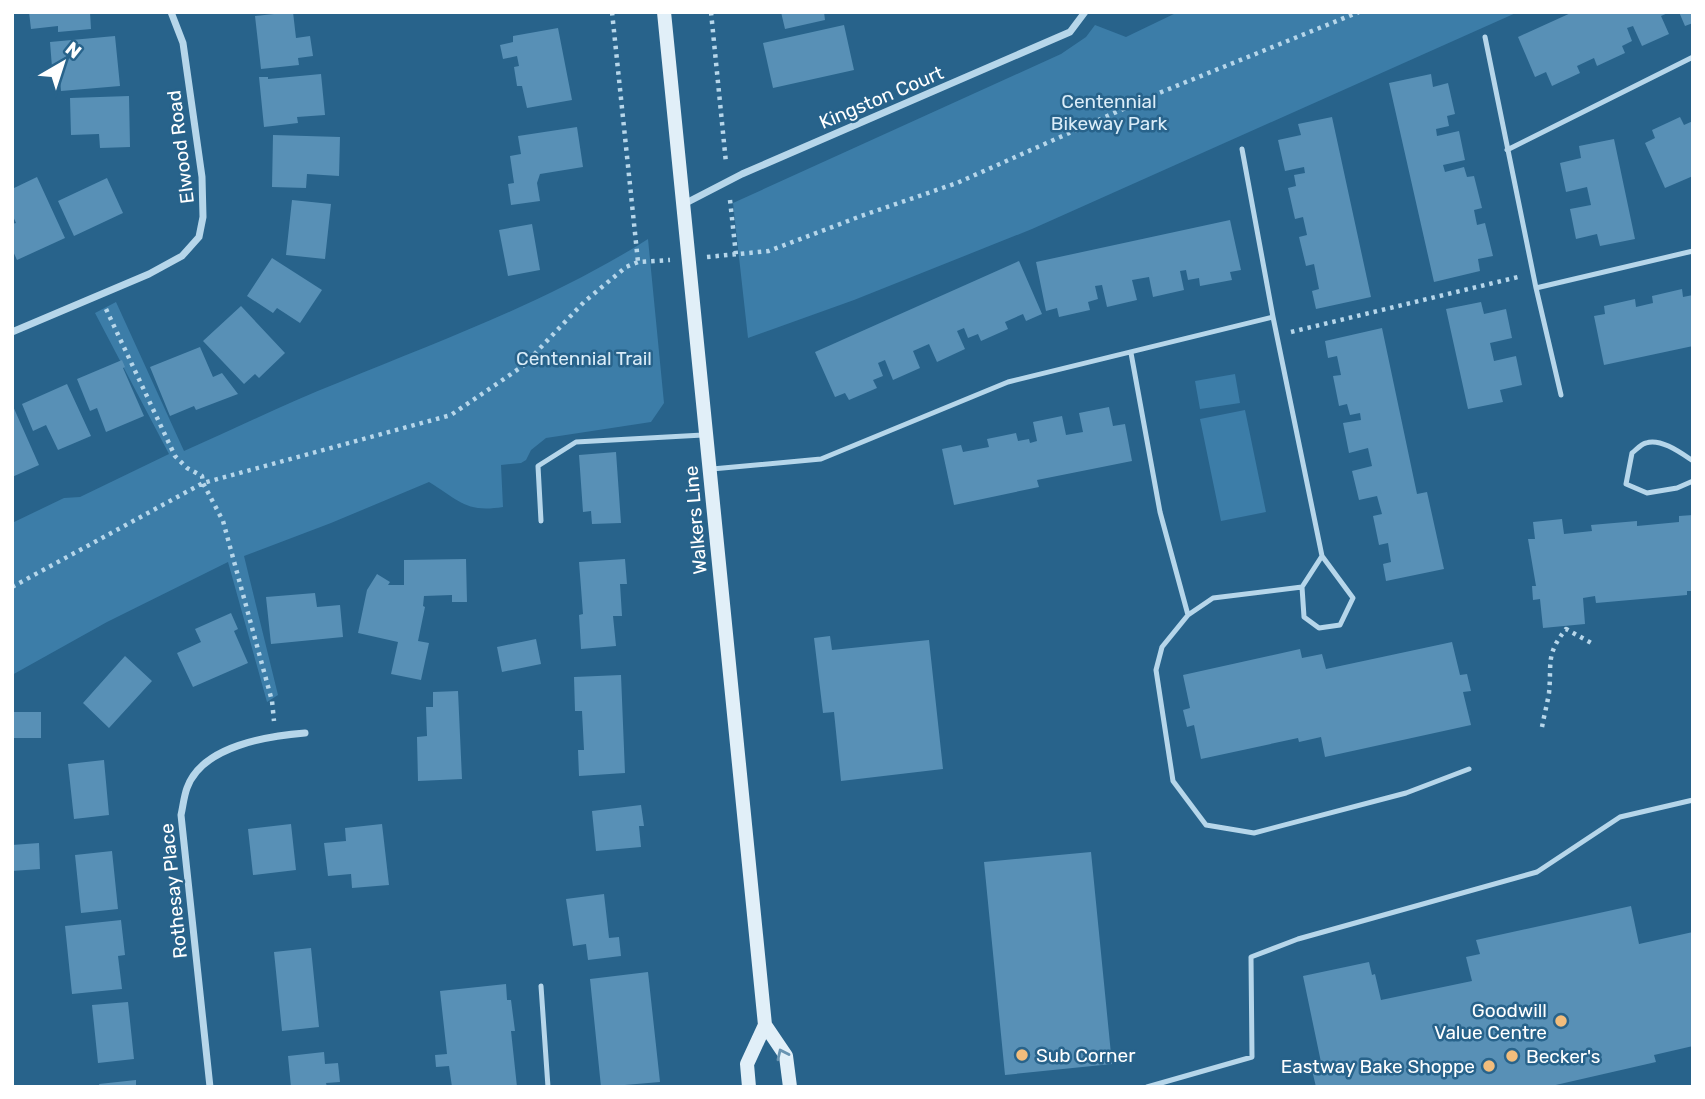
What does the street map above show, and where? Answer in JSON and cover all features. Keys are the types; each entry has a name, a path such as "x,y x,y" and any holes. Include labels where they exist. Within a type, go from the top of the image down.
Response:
{"main road":[{"name":"Walkers Line","path":"664,12 765,1025 786,1056 790,1087"},
{"path":"749,1087 747,1064 765,1025"}],"street":[{"name":"Elwood Road","path":"12,332 149,274 181,256 199,237 203,217 202,177 183,43 171,12"},
{"name":"Kingston Court","path":"684,204 729,180 1070,32 1085,12"},
{"name":"Rothesay Place","path":"209,1087 181,815 187,786 204,764 237,746 276,735 306,733"}],"lane":[{"path":"1485,37 1532,273 1562,394"},
{"path":"1507,150 1693,57"},
{"path":"1242,149 1322,556 1353,598 1340,625 1319,628 1304,617 1302,587 1322,556"},
{"path":"1536,288 1693,251"},
{"path":"710,469 821,459 1008,382 1273,317"},
{"path":"1131,353 1160,512 1188,615"},
{"path":"541,521 538,466 576,442 706,435"},
{"path":"1693,461 1677,449 1645,443 1632,453 1626,484 1647,493 1677,488 1693,481"},
{"path":"1302,587 1213,598 1188,615 1162,647 1156,670 1173,781 1206,825 1254,832 1406,793 1469,769"},
{"path":"1147,1087 1252,1057 1251,957 1298,939 1537,872 1620,817 1693,800"},
{"path":"541,986 548,1087"}],"path":[{"path":"612,12 638,262"},
{"path":"711,12 736,254"},
{"path":"722,256 769,251 957,183 1159,93 1359,12"},
{"path":"12,587 203,483 451,415 523,366 584,302 626,267 638,262 652,261"},
{"path":"1277,335 1532,273"},
{"path":"99,295 175,456 187,468 202,476 223,521 272,701 276,735"},
{"path":"1542,727 1549,692 1549,659 1556,641 1566,629 1595,645"}],"green space":[{"name":"Centennial Bikeway Park","path":"1178,12 1518,12 1032,229 854,300 748,338 733,203 1061,54 1086,37 1095,25 1126,37"},
{"name":"Centennial Trail","path":"648,239 664,403 651,422 546,438 531,450 526,460 521,463 501,465 503,507 480,508 463,504 429,482 244,556 278,695 267,702 228,562 107,622 12,675 12,523 64,498 80,497 169,454 95,313 116,302 184,451 301,398 536,300"},
{"path":"1235,374 1240,403 1200,409 1195,381"},
{"path":"1245,410 1266,512 1221,521 1200,419"}],"building":[{"path":"29,12 90,12 91,29 58,32 58,26 31,29"},
{"path":"293,12 296,38 310,36 313,56 298,58 299,65 261,69 255,16"},
{"path":"781,12 824,12 825,20 785,29"},
{"path":"1573,12 1670,12 1661,16 1669,34 1642,46 1633,26 1627,28 1632,41 1622,46 1625,53 1597,66 1594,58 1577,66 1580,73 1552,86 1546,72 1535,77 1518,37"},
{"path":"1679,12 1693,12 1693,23 1685,26"},
{"path":"844,25 854,70 773,88 763,43"},
{"path":"558,28 572,100 527,108 522,86 517,86 514,67 519,66 517,56 503,59 500,45 513,42 513,36"},
{"path":"115,36 120,86 61,91 60,79 53,80 50,42"},
{"path":"321,74 325,115 297,117 298,123 264,127 259,77 268,79"},
{"path":"1431,74 1433,87 1448,83 1455,114 1447,116 1449,126 1436,129 1437,136 1459,131 1465,160 1443,165 1445,172 1464,167 1467,177 1474,176 1482,208 1474,210 1477,225 1485,223 1493,256 1478,259 1480,271 1434,282 1389,83"},
{"path":"129,96 130,147 100,148 99,134 71,135 70,98"},
{"path":"1332,117 1371,297 1316,309 1312,291 1319,289 1314,264 1306,266 1299,237 1307,235 1303,217 1295,219 1288,188 1296,186 1294,175 1305,173 1304,167 1285,171 1278,140 1301,135 1298,124"},
{"path":"1680,117 1684,125 1693,121 1693,176 1665,188 1645,143 1655,138 1652,130"},
{"path":"577,127 583,167 540,174 537,183 540,201 511,205 508,184 514,183 510,156 521,154 518,136"},
{"path":"273,135 340,137 339,176 307,174 306,188 272,187"},
{"path":"1614,139 1635,239 1600,246 1597,234 1576,239 1570,209 1591,205 1587,187 1566,192 1560,163 1581,158 1579,146"},
{"path":"37,177 65,238 17,260 12,249 12,224 16,223 12,214 12,189"},
{"path":"107,178 123,213 74,236 58,201"},
{"path":"292,200 331,204 325,259 286,255"},
{"path":"1230,220 1241,270 1230,272 1232,280 1200,286 1199,278 1188,280 1186,270 1180,271 1184,290 1153,297 1149,277 1132,280 1137,300 1107,307 1102,285 1095,286 1098,299 1088,302 1090,310 1059,317 1057,308 1046,311 1036,262"},
{"path":"532,224 540,270 508,276 499,230"},
{"path":"272,258 322,290 300,323 277,308 273,313 247,296"},
{"path":"1019,261 1042,314 1026,321 1023,314 1005,322 1008,329 981,341 978,334 968,338 964,328 957,331 965,349 937,362 929,344 913,351 920,368 893,380 885,360 878,363 883,376 873,380 877,388 849,400 845,393 835,397 815,352"},
{"path":"1682,289 1683,297 1693,295 1693,346 1604,365 1594,316 1605,314 1604,306 1635,299 1636,307 1653,303 1652,296"},
{"path":"1481,302 1484,314 1506,309 1512,338 1490,343 1494,361 1516,356 1522,385 1500,390 1503,402 1468,409 1446,309"},
{"path":"241,306 285,353 259,378 255,374 244,384 203,341"},
{"path":"1382,328 1417,494 1427,492 1444,569 1386,581 1383,564 1391,562 1388,543 1379,545 1373,516 1382,514 1377,496 1359,500 1352,471 1372,466 1368,448 1349,453 1343,423 1361,420 1360,413 1350,415 1347,404 1339,406 1333,376 1341,375 1337,356 1328,358 1325,341"},
{"path":"200,347 213,377 222,373 238,394 196,410 194,406 170,416 150,367"},
{"path":"122,360 144,416 106,432 97,408 90,411 77,379"},
{"path":"67,384 91,436 58,450 46,425 33,431 22,404"},
{"path":"12,404 39,465 12,477"},
{"path":"1109,407 1113,426 1125,424 1132,461 1037,480 1039,487 954,505 942,449 961,445 963,452 989,447 987,439 1016,433 1018,441 1029,439 1030,443 1037,441 1033,422 1062,416 1066,435 1083,432 1079,413"},
{"path":"616,452 621,523 592,524 591,511 583,512 579,455"},
{"path":"1693,515 1693,591 1687,591 1687,595 1596,603 1595,596 1583,598 1585,624 1543,628 1540,599 1533,600 1532,586 1536,586 1528,539 1535,539 1533,522 1562,519 1564,534 1592,531 1591,525 1637,521 1637,526 1679,522 1679,516"},
{"path":"466,559 467,602 452,602 452,595 424,596 425,607 418,641 429,643 421,680 391,674 398,642 358,633 367,590 377,574 390,582 388,585 404,585 404,560"},
{"path":"625,559 627,584 620,584 622,616 613,616 616,646 581,649 579,615 583,614 579,562"},
{"path":"315,593 317,607 340,605 343,637 271,644 266,597"},
{"path":"231,613 238,629 234,631 248,663 193,687 177,653 201,642 195,629"},
{"path":"830,636 832,650 929,640 943,769 841,781 834,712 823,713 814,638"},
{"path":"536,639 541,664 502,672 497,647"},
{"path":"1452,642 1460,675 1467,674 1471,691 1463,692 1471,725 1325,757 1321,737 1299,742 1298,738 1201,759 1194,725 1187,727 1183,710 1190,708 1183,675 1300,649 1302,658 1322,654 1326,669"},
{"path":"125,656 152,681 109,728 83,703"},
{"path":"621,675 625,773 579,776 578,750 584,750 582,711 575,711 574,677"},
{"path":"458,691 462,779 418,781 417,737 427,736 426,707 433,707 433,692"},
{"path":"12,712 41,712 41,738 12,738"},
{"path":"104,760 109,815 74,819 68,764"},
{"path":"641,805 644,826 639,826 641,847 596,851 592,811"},
{"path":"291,824 296,870 253,875 248,829"},
{"path":"382,824 389,885 352,888 351,874 328,876 324,843 346,841 345,828"},
{"path":"39,843 40,869 12,871 12,845"},
{"path":"112,851 118,909 81,913 75,855"},
{"path":"1091,852 1112,1064 1005,1075 984,862"},
{"path":"604,894 609,938 619,937 621,956 588,960 586,944 573,946 566,899"},
{"path":"1631,906 1639,944 1693,932 1693,1046 1654,1055 1656,1062 1547,1087 1316,1087 1312,1070 1322,1067 1303,976 1369,962 1372,975 1375,974 1381,1000 1472,981 1466,957 1480,954 1476,940"},
{"path":"121,920 125,955 118,956 122,989 72,994 65,926"},
{"path":"311,948 319,1027 282,1031 274,952"},
{"path":"648,972 660,1082 601,1087 590,979"},
{"path":"506,984 515,1031 511,1031 517,1087 452,1087 449,1066 436,1067 435,1055 447,1054 440,991"},
{"path":"128,1002 134,1059 98,1063 92,1005"},
{"path":"324,1052 325,1064 338,1063 340,1082 326,1083 327,1087 291,1087 288,1056"},
{"path":"136,1080 136,1087 100,1087 99,1084"}],"place":[{"name":"Goodwill Value Centre","path":"1561,1021"},
{"name":"Sub Corner","path":"1022,1055"},
{"name":"Becker's","path":"1512,1056"},
{"name":"Eastway Bake Shoppe","path":"1489,1066"}]}
